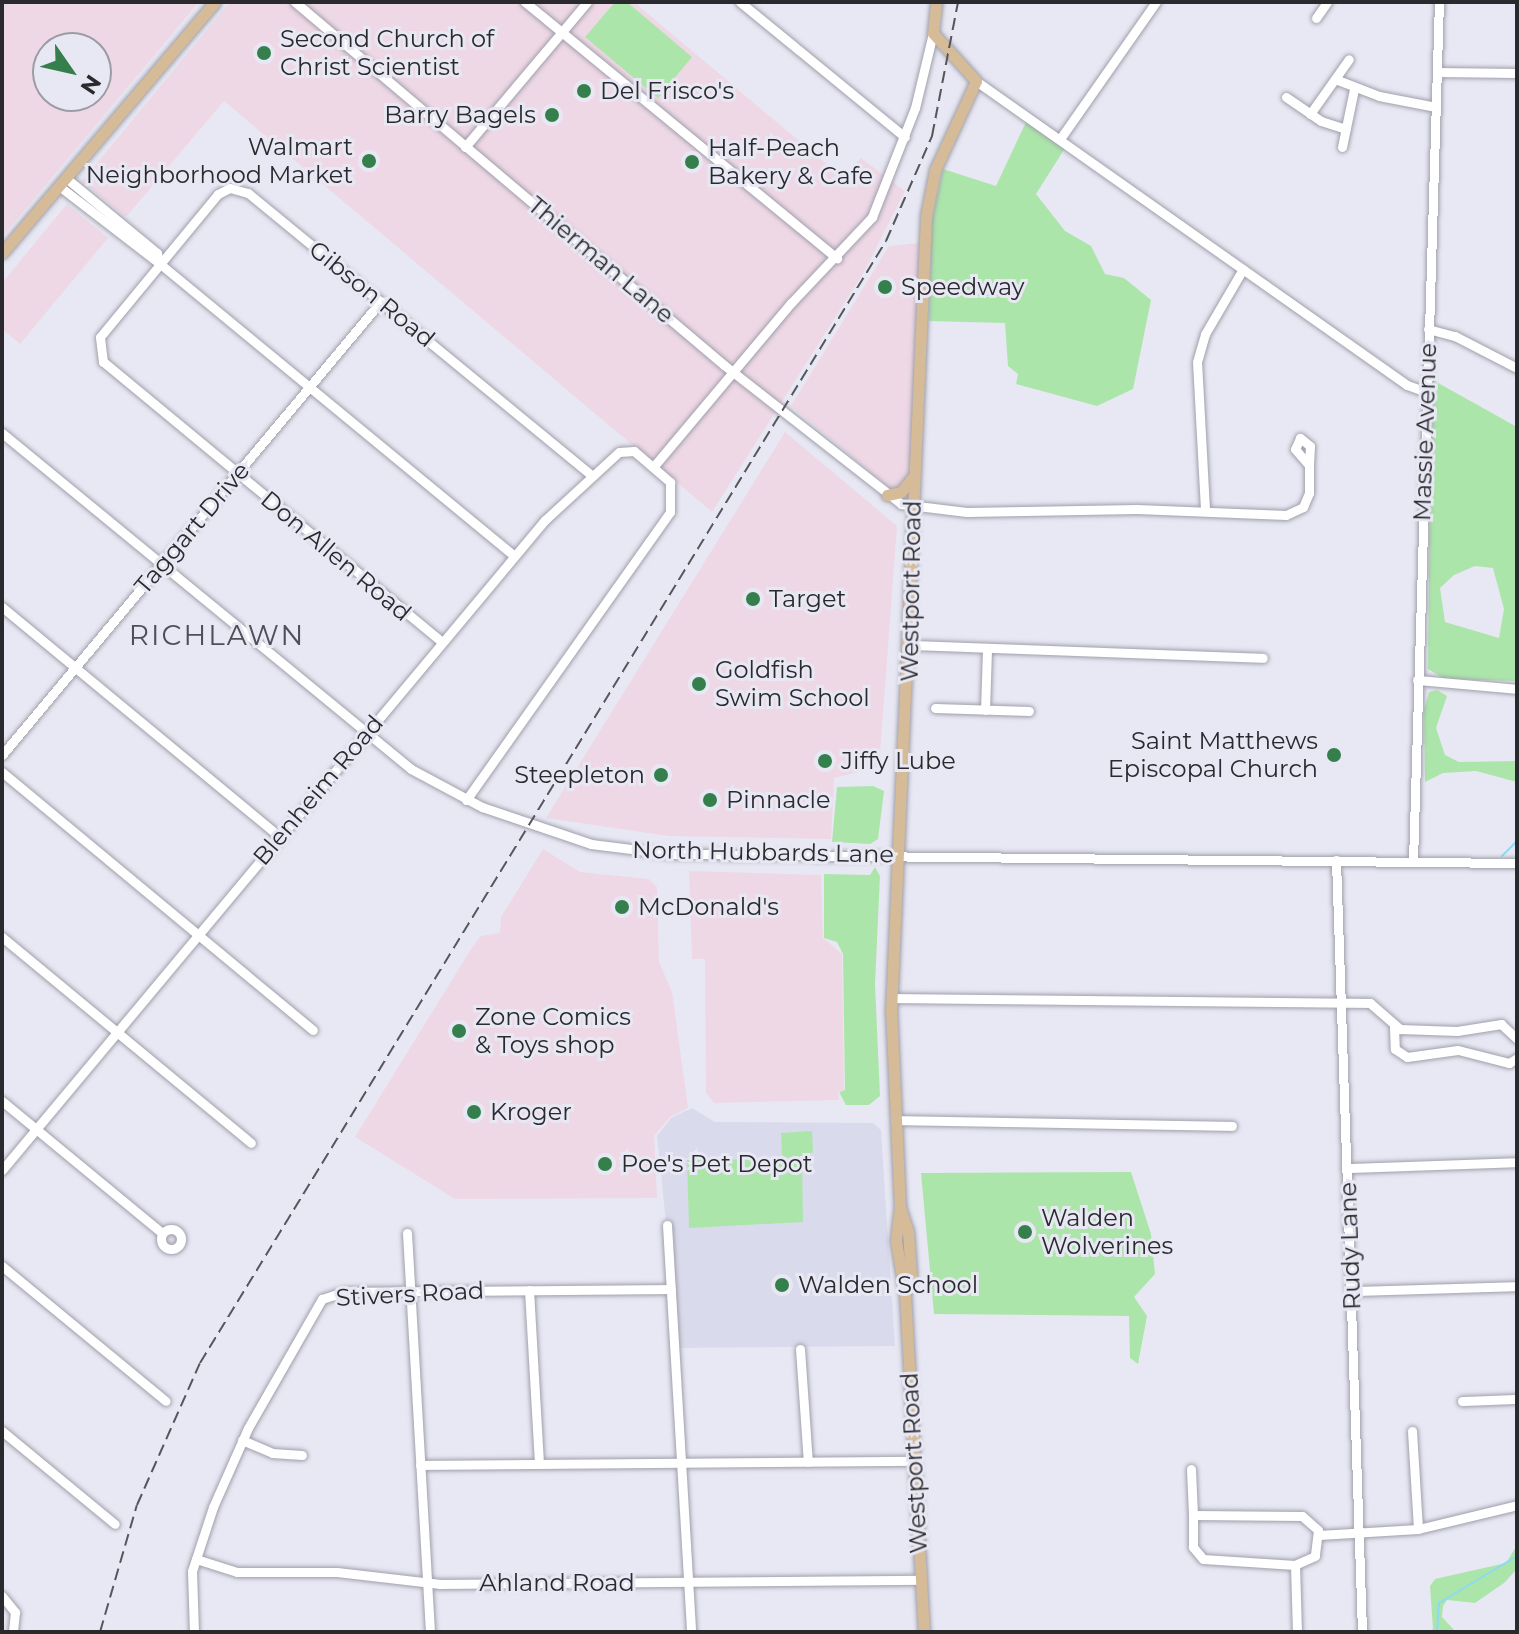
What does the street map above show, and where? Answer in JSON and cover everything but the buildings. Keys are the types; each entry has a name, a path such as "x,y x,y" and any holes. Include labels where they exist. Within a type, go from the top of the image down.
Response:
{"main road":[{"path":"2,253 215,2"},
{"path":"935,3 933,33 976,81"},
{"name":"Westport Road","path":"924,1632 905,1294 911,1280 908,1232 900,1207 895,1120 892,998 895,854 910,645 912,508 929,191 976,81"},
{"path":"887,495 901,492 914,474"}],"street":[{"name":"Thierman Lane","path":"295,2 734,372 887,495 912,508"},
{"path":"525,2 563,30 837,258"},
{"path":"465,147 587,2"},
{"path":"740,2 905,137"},
{"path":"1060,139 1156,2"},
{"path":"1316,18 1327,2"},
{"name":"Massie Avenue","path":"1413,861 1439,2"},
{"path":"466,800 670,512 673,490 654,466 872,217 905,137 933,33"},
{"path":"1310,114 1349,59"},
{"path":"1437,72 1517,73"},
{"path":"1335,79 1354,89 1436,107"},
{"path":"976,81 1407,385 1426,392"},
{"path":"1342,147 1354,89"},
{"path":"1286,97 1310,114 1346,129"},
{"path":"62,182 157,253 159,263 514,556"},
{"name":"Gibson Road","path":"159,263 218,194 235,188 381,301 591,475"},
{"name":"Don Allen Road","path":"159,263 100,337 101,358 442,642"},
{"path":"1205,509 1197,362 1205,334 1243,269"},
{"name":"Taggart Drive","path":"2,755 381,301"},
{"path":"1428,329 1455,336 1517,368"},
{"name":"North Hubbards Lane","path":"2,433 365,734 427,780 466,800 591,844 628,850 1517,863"},
{"name":"Blenheim Road","path":"2,1170 514,556 591,475 625,450 654,466"},
{"path":"912,508 1105,513 1205,509 1286,515 1300,509 1307,501 1309,465"},
{"path":"2,607 280,837"},
{"path":"910,645 1263,658"},
{"path":"985,710 987,649"},
{"path":"1417,680 1517,689"},
{"path":"935,708 1029,711"},
{"path":"2,772 313,1030"},
{"name":"Rudy Lane","path":"1336,860 1362,1632"},
{"path":"2,937 251,1143"},
{"path":"892,998 1370,1003 1394,1026 1457,1031 1501,1024 1517,1039"},
{"path":"1394,1026 1395,1049 1407,1057 1469,1050 1509,1063 1517,1058"},
{"path":"2,1101 162,1233"},
{"path":"895,1120 1232,1126"},
{"path":"1348,1168 1517,1162"},
{"path":"667,1225 691,1632"},
{"path":"407,1233 430,1632"},
{"path":"2,1266 166,1401"},
{"path":"1352,1291 1517,1286"},
{"name":"Stivers Road","path":"194,1632 191,1573 196,1559 242,1440 322,1299 344,1292 671,1289"},
{"path":"529,1290 539,1464"},
{"path":"800,1349 808,1462"},
{"path":"1462,1401 1517,1399"},
{"path":"2,1431 115,1524"},
{"path":"1412,1431 1418,1529"},
{"path":"242,1440 272,1453 302,1455"},
{"path":"420,1465 914,1461"},
{"path":"1191,1469 1192,1540 1199,1557 1295,1565 1315,1556 1319,1535"},
{"path":"1319,1535 1418,1529 1517,1505"},
{"path":"1193,1515 1302,1516 1319,1535"},
{"name":"Ahland Road","path":"196,1559 237,1572 337,1572 427,1583 921,1580"},
{"path":"1295,1565 1297,1632"},
{"path":"2,1596 15,1609 13,1632"}],"shaded area":[{"path":"2,2 199,2 112,106 112,32 32,32 32,112 107,112 2,237"},
{"path":"230,2 634,2 843,178 861,158 905,191 864,272 712,512 224,101 126,217 82,181"},
{"path":"67,204 108,238 20,344 2,329 2,283"},
{"path":"920,243 910,476 901,488 891,489 791,406 889,246"},
{"path":"785,432 897,526 879,767 834,778 831,839 669,836 546,818"},
{"path":"543,849 580,872 649,879 657,887 659,962 672,992 688,1108 670,1117 654,1136 657,1198 455,1199 355,1137 473,946 481,936 500,933 501,917"},
{"path":"689,871 821,875 823,938 842,954 844,1090 838,1091 839,1100 714,1103 706,1093 705,959 692,959"},
{"name":"Walden School","path":"692,1108 715,1122 873,1123 881,1130 895,1346 679,1348 657,1136 671,1118"}],"green space":[{"path":"615,2 627,2 692,57 658,98 585,37"},
{"path":"1026,122 1065,148 1036,194 1065,231 1091,246 1105,274 1124,278 1151,300 1133,389 1097,406 1016,384 1018,374 1008,366 1005,323 929,321 932,221 943,169 996,186"},
{"path":"1431,379 1517,427 1516,681 1445,679 1428,669","holes":["1475,566 1493,568 1504,609 1499,638 1445,622 1440,588 1454,575"]},
{"path":"1437,690 1447,696 1436,728 1445,755 1459,762 1517,761 1517,782 1476,771 1443,773 1425,782 1424,710 1429,692"},
{"path":"873,786 884,791 878,839 870,844 832,842 837,787"},
{"path":"875,867 880,876 875,984 880,1096 869,1105 846,1105 839,1092 845,1090 843,954 837,942 824,938 824,874 870,875"},
{"path":"812,1131 813,1152 802,1159 803,1222 689,1228 687,1160 791,1159 782,1155 781,1133"},
{"name":"Walden Wolverines","path":"1131,1172 1151,1234 1155,1274 1134,1297 1147,1316 1138,1364 1130,1358 1129,1316 934,1314 921,1173"},
{"path":"1517,1545 1517,1569 1504,1583 1475,1603 1447,1600 1442,1617 1456,1632 1429,1632 1433,1629 1430,1586 1435,1579 1506,1563"}],"waterway":[{"path":"1502,856 1517,841"},
{"path":"1437,1632 1439,1603 1517,1556"}],"railway":[{"path":"100,1632 137,1505 200,1363 886,241 932,136 958,2"}],"place":[{"name":"Second Church of Christ Scientist","path":"264,53"},
{"name":"Del Frisco's","path":"584,91"},
{"name":"Barry Bagels","path":"552,115"},
{"name":"Walmart Neighborhood Market","path":"369,161"},
{"name":"Half-Peach Bakery & Cafe","path":"692,162"},
{"name":"Speedway","path":"885,287"},
{"name":"Target","path":"753,599"},
{"name":"Goldfish Swim School","path":"699,684"},
{"name":"Saint Matthews Episcopal Church","path":"1334,755"},
{"name":"Jiffy Lube","path":"825,761"},
{"name":"Steepleton","path":"661,775"},
{"name":"Pinnacle","path":"710,800"},
{"name":"McDonald's","path":"622,907"},
{"name":"Zone Comics & Toys shop","path":"459,1031"},
{"name":"Kroger","path":"474,1112"},
{"name":"Poe's Pet Depot","path":"605,1164"},
{"name":"Walden Wolverines","path":"1025,1232"},
{"name":"Walden School","path":"782,1285"}],"district":[{"name":"RICHLAWN","path":"217,635"}]}
